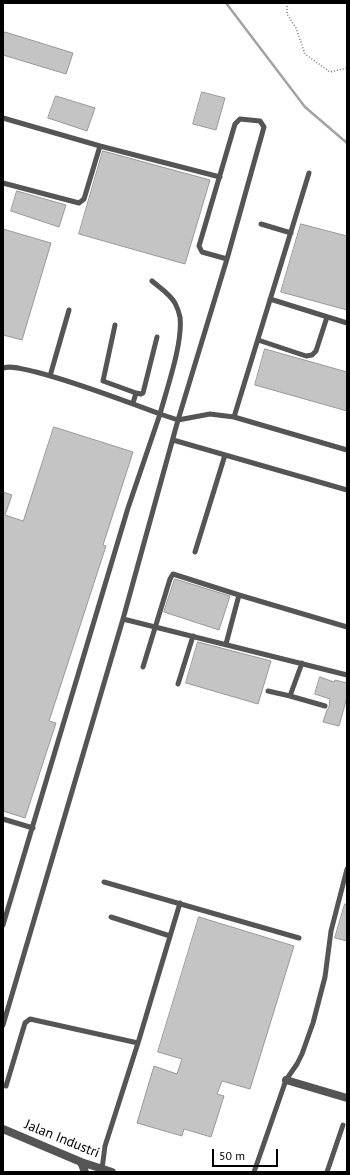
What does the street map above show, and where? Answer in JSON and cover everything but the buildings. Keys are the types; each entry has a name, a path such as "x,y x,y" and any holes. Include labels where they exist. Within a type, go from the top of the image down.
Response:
{"street":[{"path":"286,1080 347,1098"},
{"name":"Jalan Industri","path":"3,1129 81,1162 112,1172"},
{"path":"81,1162 85,1172"}],"lane":[{"path":"3,118 100,146 220,177"},
{"path":"3,1025 123,619 172,440 227,259 264,127 260,122 240,119 237,121 199,246 202,252 227,259"},
{"path":"3,183 79,203 84,199 100,146"},
{"path":"234,417 309,173"},
{"path":"261,224 291,233"},
{"path":"3,926 128,508 160,414 178,345 180,315 175,303 167,293 152,281"},
{"path":"270,299 347,323"},
{"path":"50,376 69,310"},
{"path":"258,340 306,356 312,355 316,351 327,316"},
{"path":"115,325 102,381 136,393 143,393 157,336"},
{"path":"3,368 14,367 50,376 178,420 210,414 234,417 347,450"},
{"path":"133,404 136,393"},
{"path":"172,440 347,490"},
{"path":"195,552 224,455"},
{"path":"143,667 170,579 173,574 347,627"},
{"path":"226,644 238,595"},
{"path":"123,619 347,675"},
{"path":"178,684 193,636"},
{"path":"290,696 302,663"},
{"path":"268,691 325,706"},
{"path":"3,819 33,828"},
{"path":"254,1172 286,1080 297,1064 313,1023 325,977 331,931 347,869"},
{"path":"104,882 299,938"},
{"path":"102,1169 105,1146 180,904"},
{"path":"111,917 170,936"},
{"path":"6,1086 25,1023 30,1018 138,1043"},
{"path":"327,1172 343,1125"}],"path":[{"path":"287,3 288,14 296,28 305,54 330,72 347,68"}],"waterway":[{"path":"226,3 305,107 347,143"}]}
